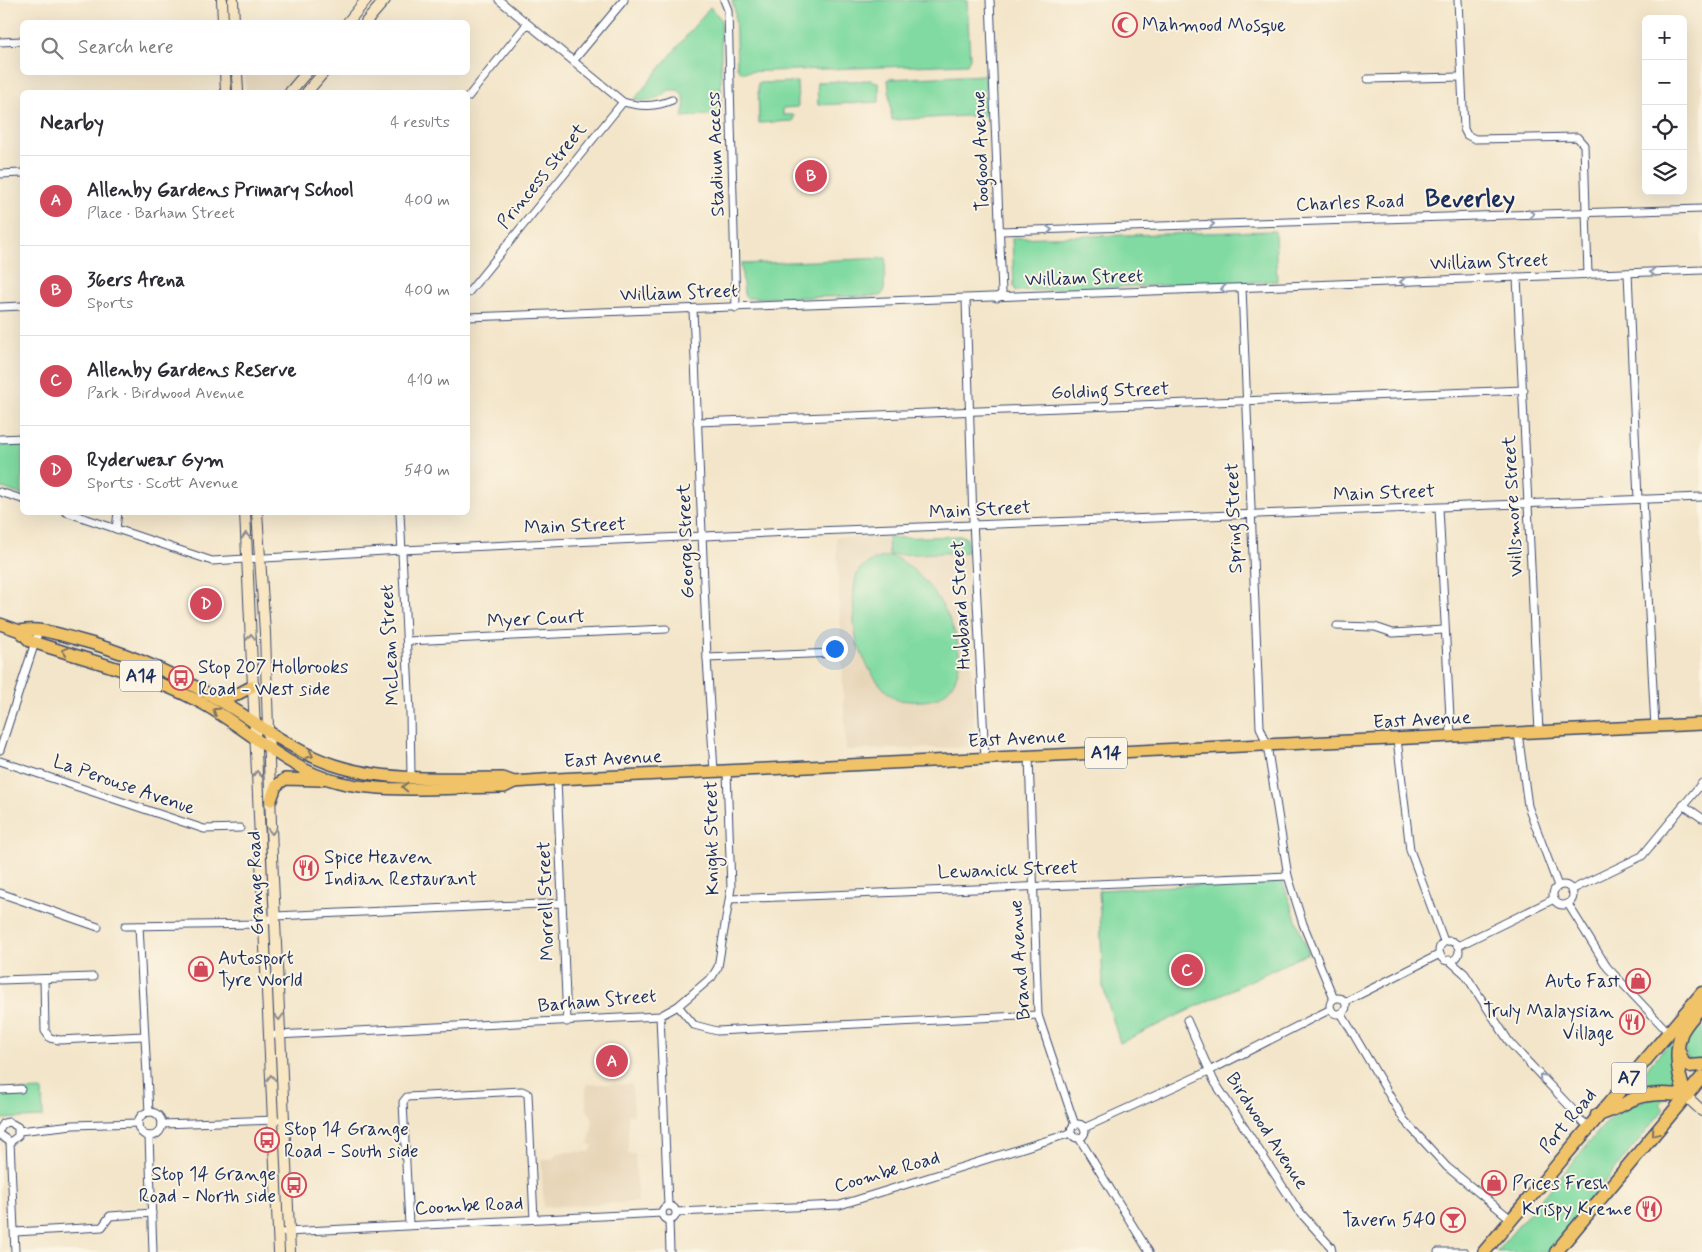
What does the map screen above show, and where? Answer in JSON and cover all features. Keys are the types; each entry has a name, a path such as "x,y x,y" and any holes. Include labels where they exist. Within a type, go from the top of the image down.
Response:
{"highway":[{"name":"Port Road","path":"1484,1252 1702,993"},
{"path":"1686,1096 1677,1070 1678,1050 1682,1033 1702,1005"},
{"path":"1678,1050 1683,1062 1690,1066 1702,1065"},
{"path":"1556,1252 1702,1077"},
{"path":"1597,1116 1612,1112 1630,1100 1648,1094 1670,1093 1686,1096"}],"main road":[{"path":"222,0 223,20"},
{"path":"233,0 234,20"},
{"path":"350,20 366,0"},
{"path":"368,20 385,0"},
{"path":"225,75 226,90"},
{"path":"237,75 238,90"},
{"path":"292,90 304,75"},
{"path":"310,90 322,75"},
{"name":"Grange Road","path":"245,515 268,1036 279,1120"},
{"name":"Grange Road","path":"257,515 264,616 280,1035 279,1120 284,1232 290,1252"},
{"name":"A14","path":"0,624 20,631 30,641 166,686 255,731"},
{"name":"A14","path":"20,631 33,628 107,649 165,672 213,696 255,731"},
{"path":"213,696 234,696 253,686"},
{"name":"East Avenue","path":"255,731 312,773 335,781 364,786 431,787 504,786 514,782 557,779 1702,724"},
{"name":"East Avenue","path":"255,731 269,740 334,765 362,772 411,776 503,778 514,782"},
{"path":"271,800 279,783 289,778 335,781"},
{"path":"1686,1096 1702,1111"},
{"name":"Grange Road","path":"279,1252 284,1232"}],"street":[{"path":"499,0 623,102 639,106 659,106 672,100"},
{"path":"574,60 624,0"},
{"name":"Stadium Access","path":"724,0 728,10 736,308"},
{"name":"Toogood Avenue","path":"990,0 1002,292 997,298"},
{"path":"1458,0 1464,129 1467,135 1475,139 1577,137 1584,145 1588,275"},
{"path":"470,95 527,24"},
{"path":"0,42 20,41"},
{"path":"1368,79 1461,77"},
{"name":"Princess Street","path":"470,291 623,102"},
{"path":"0,174 20,173"},
{"name":"Charles Road","path":"1000,231 1702,209"},
{"name":"William Street","path":"470,317 966,300 1702,270"},
{"path":"1628,273 1655,727"},
{"name":"Willsmore Street","path":"1517,277 1524,390 1539,732"},
{"name":"Spring Street","path":"1242,288 1245,401 1260,727 1267,745 1288,876 1303,924 1334,999"},
{"name":"Hubbard Street","path":"966,300 973,527 985,758"},
{"path":"0,307 20,306"},
{"name":"George Street","path":"693,309 707,658 714,771"},
{"name":"Golding Street","path":"697,422 969,413 1524,390"},
{"path":"0,439 20,438"},
{"path":"0,492 20,498"},
{"name":"Main Street","path":"75,515 212,562 402,550 1702,497"},
{"path":"1439,508 1451,737"},
{"path":"116,528 118,515"},
{"name":"McLean Street","path":"400,515 407,641 411,776"},
{"path":"1337,626 1375,626 1393,633 1444,630"},
{"name":"Myer Court","path":"407,641 666,629"},
{"path":"0,750 39,630"},
{"path":"707,658 836,653"},
{"path":"1518,734 1528,806 1558,886"},
{"path":"1397,739 1410,850 1444,941"},
{"name":"Brand Avenue","path":"1029,756 1038,1014 1075,1125"},
{"name":"La Perouse Avenue","path":"0,761 204,829 240,828"},
{"name":"Knight Street","path":"678,1006 712,977 718,967 730,899 727,771"},
{"name":"Morrell Street","path":"557,779 567,1022"},
{"path":"1571,890 1642,856 1702,783"},
{"path":"1684,805 1702,818"},
{"name":"Lewanick Street","path":"730,899 1032,885 1288,876"},
{"path":"1558,886 1566,886 1571,890 1572,898 1568,904 1561,905 1554,899 1554,891 1558,886"},
{"path":"0,893 98,927"},
{"path":"1458,946 1554,899"},
{"path":"125,926 263,924 275,916 562,903"},
{"path":"1568,904 1607,967 1668,1032"},
{"path":"140,926 149,1112"},
{"path":"1444,941 1453,942 1458,946"},
{"path":"1440,954 1440,946 1444,941"},
{"path":"1449,960 1457,956 1458,946"},
{"path":"1440,954 1465,974 1510,1043 1575,1112 1579,1119 1589,1126"},
{"path":"1344,1002 1440,954"},
{"path":"0,980 94,977"},
{"path":"44,979 45,1031 50,1038 59,1040 144,1036"},
{"path":"1339,998 1344,1002 1345,1009 1341,1013 1335,1013 1331,1009 1330,1004 1334,999 1339,998"},
{"name":"Barham Street","path":"268,1036 660,1016 678,1006 694,1025 717,1032 1038,1014"},
{"path":"1084,1128 1209,1070 1331,1009"},
{"path":"1341,1013 1404,1120 1447,1167 1511,1219"},
{"path":"660,1016 668,1205 662,1212 664,1218 669,1220"},
{"name":"Birdwood Avenue","path":"1187,1020 1209,1070 1298,1210 1331,1247 1332,1252"},
{"path":"0,1090 20,1089"},
{"path":"409,1225 403,1102 407,1097 522,1091 528,1094 534,1219"},
{"path":"149,1112 158,1115 162,1124 158,1133 149,1136 141,1132 138,1123 141,1116 149,1112"},
{"path":"162,1124 279,1120"},
{"path":"0,1129 4,1123 9,1122 14,1123 19,1132"},
{"path":"19,1132 73,1125 138,1123"},
{"path":"1079,1138 1084,1134 1084,1128 1080,1124 1075,1125 1071,1133 1079,1138 1149,1252"},
{"path":"10,1142 14,1140 19,1132"},
{"name":"Coombe Road","path":"677,1212 840,1205 1071,1133"},
{"path":"0,1135 10,1142"},
{"path":"149,1136 153,1252"},
{"path":"10,1142 15,1252"},
{"path":"668,1205 674,1207 677,1212 675,1217 669,1220"},
{"name":"Coombe Road","path":"284,1232 662,1212"},
{"path":"15,1232 102,1227 110,1216 152,1213"},
{"path":"669,1220 670,1252"},
{"path":"1438,1252 1465,1252"}],"shaded area":[{"path":"245,75 296,75 283,90 246,90"},
{"path":"963,536 967,539 975,747 846,750 836,537"},
{"path":"586,1084 632,1084 634,1114 628,1115 628,1154 635,1154 638,1202 544,1207 541,1159 553,1159 557,1153 564,1152 590,1152 593,1146 588,1143 592,1130 592,1117 586,1108"}],"green space":[{"path":"732,0 967,0 970,58 967,64 741,72 737,67 735,11"},
{"path":"710,7 721,19 721,114 682,117 684,102 683,96 678,90 669,90 653,100 634,100"},
{"path":"985,75 986,115 892,120 888,79"},
{"path":"871,80 877,82 879,86 879,102 818,105 817,82"},
{"path":"797,82 798,107 783,108 783,115 794,115 793,121 759,123 758,83"},
{"path":"1275,231 1277,281 1016,291 1014,287 1012,238"},
{"path":"886,258 884,290 881,296 746,298 744,294 741,264"},
{"path":"20,442 20,494 0,487 0,443"},
{"path":"963,536 967,539 967,552 889,555 888,538"},
{"path":"891,556 907,565 923,580 938,599 950,620 957,642 959,664 953,682 935,699 918,701 897,700 873,676 858,645 853,606 857,575 863,566 879,558"},
{"path":"1282,880 1308,953 1120,1043 1103,987 1099,890"},
{"path":"1702,1015 1702,1059 1694,1061 1687,1058 1684,1044"},
{"path":"1671,1040 1673,1042 1671,1065 1675,1079 1671,1088 1646,1088 1627,1096 1625,1095"},
{"path":"42,1090 43,1117 0,1119 0,1092"},
{"path":"1668,1095 1659,1104 1664,1109 1548,1252 1496,1252 1604,1125 1619,1112 1633,1104"}],"place":[{"name":"Mahmood Mosque","path":"1125,25"},
{"name":"36ers Arena","path":"811,176"},
{"name":"Ryderwear Gym","path":"206,604"},
{"name":"Stop 207 Holbrooks Road - West side","path":"181,678"},
{"name":"Spice Heaven Indian Restaurant","path":"306,868"},
{"name":"Autosport Tyre World","path":"201,969"},
{"name":"Allenby Gardens Reserve","path":"1187,970"},
{"name":"Auto Fast","path":"1638,981"},
{"name":"Truly Malaysian Village","path":"1632,1022"},
{"name":"Allenby Gardens Primary School","path":"612,1061"},
{"name":"Stop 14 Grange Road - South side","path":"267,1140"},
{"name":"Prices Fresh","path":"1494,1183"},
{"name":"Stop 14 Grange Road - North side","path":"294,1185"},
{"name":"Krispy Kreme","path":"1649,1209"},
{"name":"Tavern 540","path":"1453,1220"}],"district":[{"name":"Beverley","path":"1470,199"}]}
